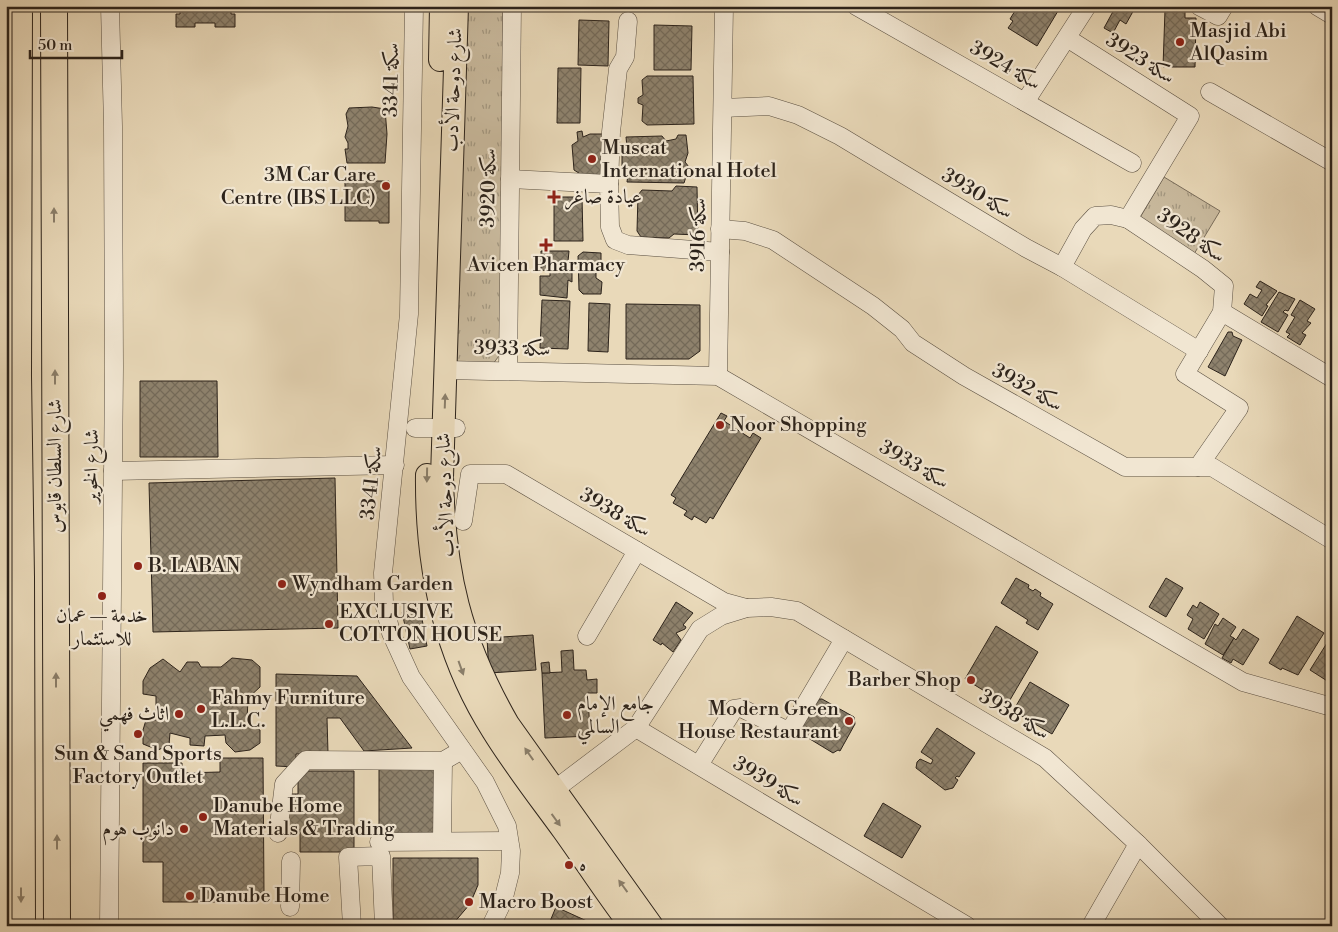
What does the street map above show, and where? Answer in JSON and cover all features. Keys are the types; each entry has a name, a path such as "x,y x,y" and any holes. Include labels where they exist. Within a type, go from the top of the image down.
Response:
{"highway":[{"name":"شارع السلطان قابوس","path":"18,6 18,376 21,577 22,926"},
{"name":"شارع السلطان قابوس","path":"54,6 57,926"}],"main road":[{"name":"شارع دوحة الأدب","path":"440,6 436,428 443,529 449,574 464,633 488,690 508,724 652,926"},
{"name":"شارع دوحة الأدب","path":"457,6 446,370 436,428 426,512 430,557 443,617 466,682 492,731 631,926"}],"street":[{"name":"شارع الخوير","path":"109,926 113,471 113,126 110,6"},
{"name":"سكة 3341","path":"414,6 409,314 383,573 384,603 391,633 410,677 485,782 507,826 510,873 503,900 491,926"},
{"name":"سكة 3920","path":"508,370 512,6"},
{"name":"سكة 3916","path":"718,376 724,6"},
{"name":"سكة 3924","path":"856,6 1132,163"},
{"path":"1026,102 1087,6"},
{"path":"1199,6 1218,16 1224,6"},
{"path":"1317,6 1332,15"},
{"path":"628,21 625,57 618,69 611,132 610,227 616,240 628,245 720,252"},
{"name":"سكة 3923","path":"1067,38 1190,116 1128,219"},
{"path":"1210,92 1332,162"},
{"name":"سكة 3930","path":"723,108 769,106 798,115 840,136 1026,248 1062,267 1198,351"},
{"path":"510,179 609,184"},
{"path":"1062,267 1083,230 1095,216 1111,215 1128,219"},
{"name":"سكة 3928","path":"1128,219 1203,269 1224,286 1222,312"},
{"name":"سكة 3932","path":"720,229 744,231 773,240 873,306 902,329 913,344 1126,467 1212,468 1332,540"},
{"path":"1198,468 1239,408 1185,374 1222,312 1332,378"},
{"name":"سكة 3933","path":"446,370 718,376 1243,682 1332,708"},
{"path":"113,471 395,465"},
{"name":"سكة 3938","path":"463,521 470,474 506,474 724,602 747,608"},
{"path":"587,636 637,551"},
{"name":"سكة 3938","path":"636,728 700,629 709,608 703,590"},
{"name":"سكة 3938","path":"700,629 721,616 747,608 771,607 797,611 1045,758 1138,844 1220,926"},
{"path":"699,765 734,709 741,708 782,728 792,727 844,639"},
{"path":"554,790 636,728"},
{"name":"سكة 3939","path":"636,728 967,926"},
{"path":"278,833 284,784 306,760 443,760 462,750"},
{"path":"442,841 443,760"},
{"path":"379,842 509,841"},
{"path":"1091,926 1138,844"},
{"path":"352,926 348,857 381,856 384,926"},
{"path":"290,907 291,861"}],"green space":[{"path":"465,6 503,6 501,353 493,364 458,363 453,358"},
{"path":"1164,177 1220,211 1194,254 1138,221"}],"building":[{"path":"180,6 231,6 231,14 235,14 235,27 215,27 215,23 195,23 195,27 176,27 176,14 180,14"},
{"path":"1018,6 1061,6 1037,46 1008,28 1013,21 1010,19"},
{"path":"1116,6 1136,6 1126,24 1120,20 1113,33 1104,28"},
{"name":"Masjid Abi AlQasim","path":"1165,10 1185,10 1185,18 1196,18 1195,67 1163,67"},
{"path":"579,20 609,21 608,66 578,65"},
{"path":"654,25 692,26 691,70 654,70"},
{"path":"558,68 581,68 580,123 557,123"},
{"path":"647,76 693,76 694,124 647,125 642,121 643,105 638,103 638,98 643,95 642,80"},
{"path":"372,107 385,109 387,134 385,163 347,163 345,149 348,149 348,143 345,137 348,126 346,114 349,108"},
{"path":"582,131 583,137 590,134 605,134 606,180 582,175 574,170 572,145 578,141 577,132"},
{"path":"678,135 686,135 688,153 685,162 689,167 684,183 627,182 628,174 622,174 622,146 627,147 626,137 662,136 666,141 676,139"},
{"path":"345,181 389,181 389,223 379,223 379,221 345,221"},
{"path":"676,186 697,187 698,235 674,234 669,238 641,237 637,231 638,195 642,190 672,191"},
{"path":"554,197 582,197 583,241 554,241"},
{"path":"541,251 569,251 567,272 572,273 572,282 568,280 567,298 540,295 540,276 550,276 550,271 541,270"},
{"path":"583,252 601,253 601,267 596,270 596,278 602,282 601,294 583,294 579,290 578,256"},
{"path":"1260,281 1277,291 1266,305 1268,306 1262,316 1244,304 1250,294 1257,298 1262,290 1256,287"},
{"path":"1279,292 1295,299 1288,311 1285,310 1283,312 1288,315 1278,332 1261,322"},
{"path":"542,300 570,301 568,349 540,348"},
{"path":"1300,300 1315,309 1307,321 1311,323 1302,333 1306,335 1300,345 1287,337 1290,334 1286,332 1295,317 1291,315"},
{"path":"589,303 610,304 608,352 588,351"},
{"path":"626,304 700,305 700,351 689,359 626,359"},
{"path":"1228,332 1232,332 1233,336 1242,340 1225,376 1208,367"},
{"path":"140,381 217,381 218,457 140,457"},
{"path":"721,413 727,416 724,421 750,438 753,433 761,438 713,519 710,517 706,523 694,516 692,520 684,515 687,511 673,503 676,498 671,495"},
{"path":"335,478 338,628 153,632 149,483"},
{"path":"1016,578 1029,585 1028,588 1033,591 1035,589 1041,593 1040,596 1053,604 1038,630 1026,623 1028,620 1001,603"},
{"path":"1166,578 1183,588 1166,617 1149,607"},
{"path":"676,602 693,613 683,625 686,627 685,629 676,633 681,640 673,652 662,643 661,645 653,640"},
{"path":"1200,602 1219,614 1204,639 1188,629 1193,619 1187,615 1193,605 1197,608"},
{"path":"420,608 427,646 410,649 402,612"},
{"path":"1297,616 1324,633 1298,675 1282,668 1281,670 1269,663"},
{"path":"1223,618 1236,627 1230,636 1234,638 1223,655 1205,644 1215,624 1218,626"},
{"path":"996,626 1038,652 1007,705 965,679"},
{"path":"1243,629 1259,639 1243,665 1233,659 1231,663 1222,658 1234,638 1236,640"},
{"path":"533,635 536,670 489,673 487,638"},
{"path":"1332,635 1332,684 1310,670"},
{"name":"جامع الإمام السالمي","path":"573,650 574,670 586,670 587,680 597,679 597,693 588,693 590,736 545,738 542,673 562,672 561,651"},
{"name":"Fahmy Furniture L.L.C.","path":"232,658 252,660 260,667 260,687 248,698 247,722 260,730 260,743 250,750 235,752 226,743 225,735 205,736 204,746 190,745 190,738 170,733 169,745 158,750 143,744 143,730 146,720 156,720 156,696 143,694 143,681 150,668 163,659 180,672 187,662 198,662 201,667 221,667"},
{"path":"549,662 550,673 542,673 541,663"},
{"path":"276,674 357,676 412,748 364,751 340,718 327,718 328,753 296,754 296,767 276,766"},
{"path":"1030,682 1069,705 1052,734 1013,711"},
{"path":"819,699 854,717 855,724 840,751 838,750 833,753 800,733 800,729"},
{"path":"937,728 975,753 959,777 955,778 958,780 953,788 945,790 916,768 917,762 920,759 931,764 933,760 921,752"},
{"name":"Danube Home Materials & Trading","path":"220,758 263,758 264,893 223,893 223,902 163,902 163,862 143,862 143,763 182,763 182,773 220,772"},
{"path":"438,761 438,839 379,840 379,762"},
{"path":"298,771 354,771 354,852 300,852 300,832 284,832 284,794 298,794"},
{"path":"883,803 921,826 902,858 864,836"},
{"path":"393,858 478,858 478,885 470,904 452,925 445,920 441,926 393,926"},
{"path":"556,907 589,922 587,926 548,926"}],"place":[{"name":"Masjid Abi AlQasim","path":"1180,42"},
{"name":"Muscat International Hotel","path":"592,159"},
{"name":"3M Car Care Centre (IBS LLC)","path":"386,186"},
{"name":"عيادة صاغر","path":"554,197"},
{"name":"Avicen Pharmacy","path":"546,245"},
{"name":"Noor Shopping","path":"720,425"},
{"name":"B. LABAN","path":"138,566"},
{"name":"Wyndham Garden","path":"282,584"},
{"name":"خدمة — عمان للاستثمار","path":"102,596"},
{"name":"EXCLUSIVE COTTON HOUSE","path":"329,624"},
{"name":"Barber Shop","path":"971,680"},
{"name":"Fahmy Furniture L.L.C.","path":"201,709"},
{"name":"اثاث فهمي","path":"179,714"},
{"name":"جامع الإمام السالمي","path":"567,715"},
{"name":"Modern Green House Restaurant","path":"849,721"},
{"name":"Sun & Sand Sports Factory Outlet","path":"138,734"},
{"name":"Danube Home Materials & Trading","path":"203,817"},
{"name":"دانوب هوم","path":"184,829"},
{"name":"ه","path":"569,865"},
{"name":"Danube Home","path":"190,896"},
{"name":"Macro Boost","path":"469,902"}]}
